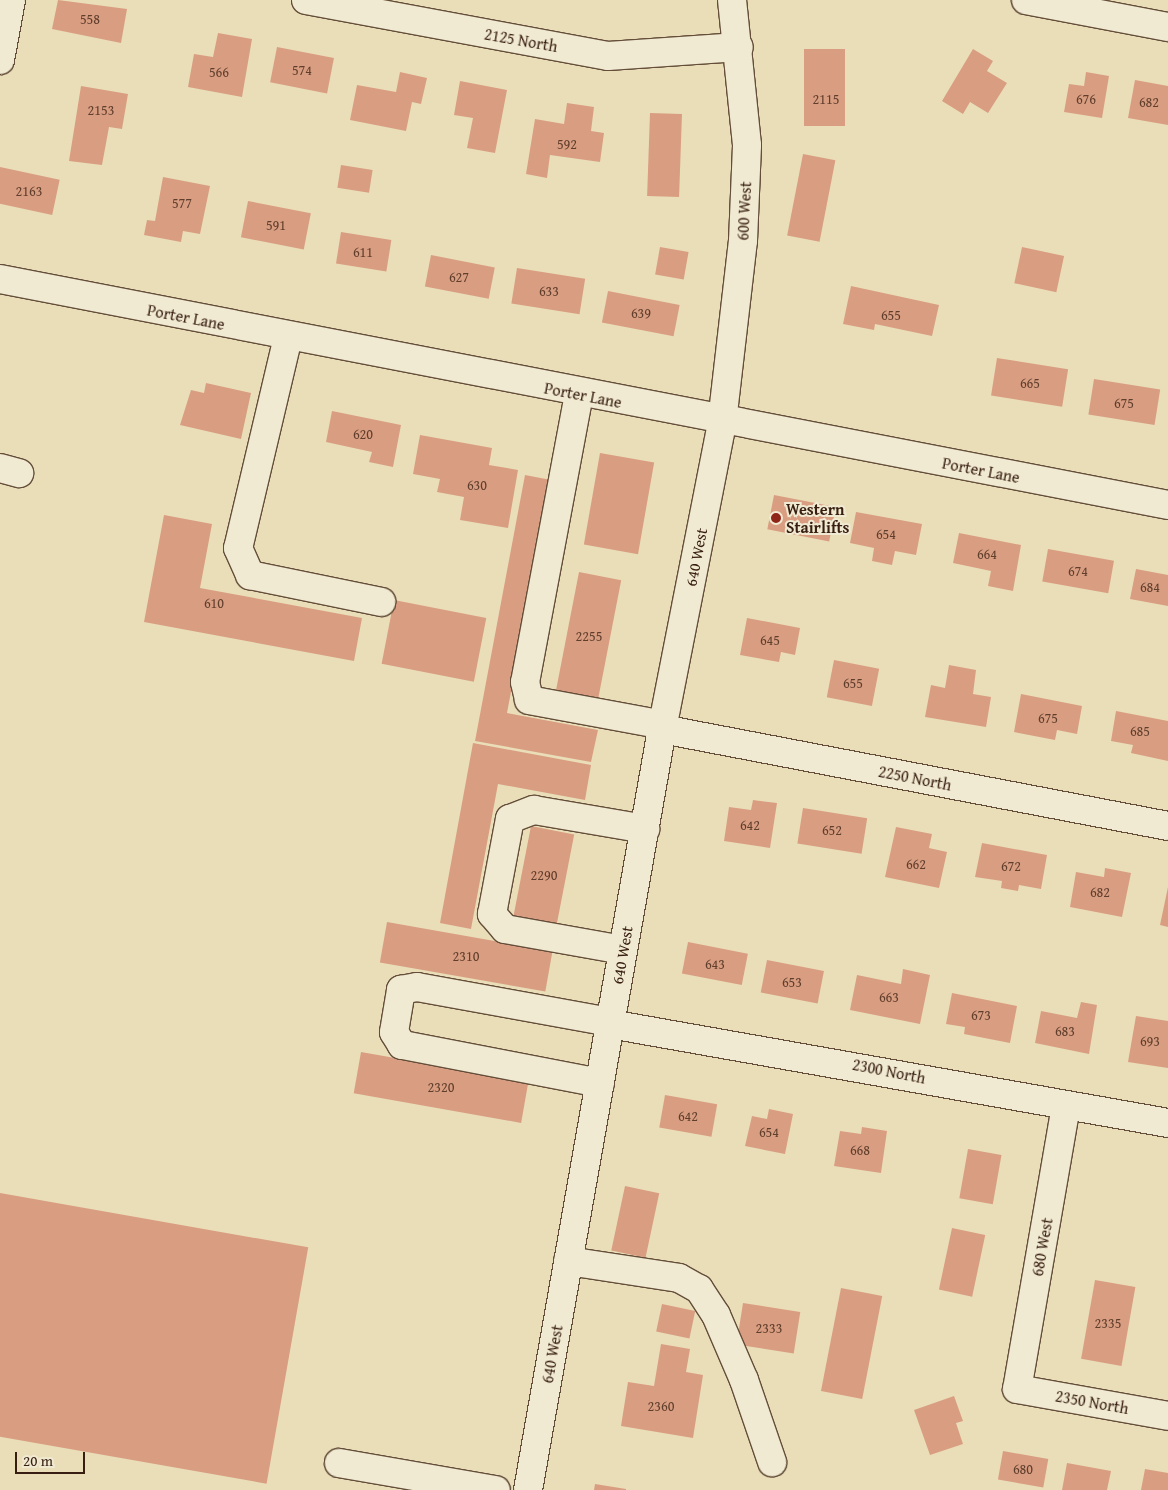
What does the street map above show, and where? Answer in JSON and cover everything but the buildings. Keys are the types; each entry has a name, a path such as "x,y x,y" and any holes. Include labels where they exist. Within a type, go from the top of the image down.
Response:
{"street":[{"path":"0,60 11,0"},
{"name":"2125 North","path":"306,0 608,56 738,47"},
{"name":"600 West","path":"722,422 744,212 747,145 732,0"},
{"path":"1026,0 1168,27"},
{"name":"Porter Lane","path":"0,279 722,422 1168,505"},
{"path":"288,337 238,548 250,575 381,602"},
{"name":"2250 North","path":"579,394 525,682 529,700 1168,826"},
{"name":"640 West","path":"528,1490 663,727 722,422"},
{"path":"623,950 504,929 492,914 510,819 534,810 645,829"},
{"name":"2300 North","path":"600,1083 402,1045 394,1032 401,990 417,987 1168,1123"},
{"name":"680 West","path":"1017,1389 1066,1106"},
{"path":"568,1261 679,1278 699,1289 716,1315 744,1380 772,1462"},
{"name":"2350 North","path":"1017,1389 1168,1416"},
{"path":"339,1463 496,1490"}],"place":[{"name":"Western Stairlifts","path":"776,518"}]}
